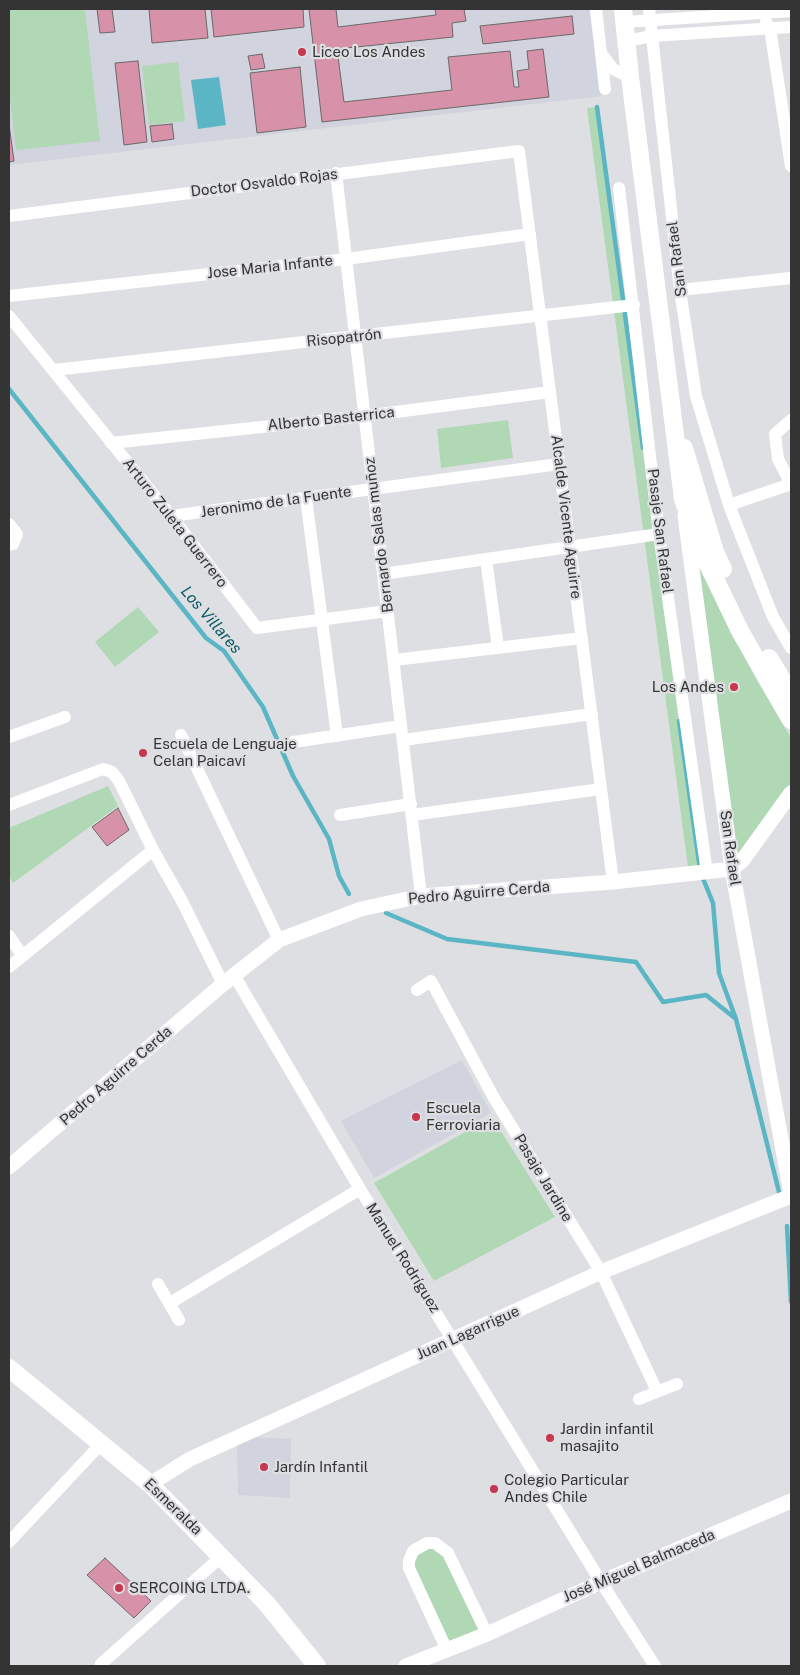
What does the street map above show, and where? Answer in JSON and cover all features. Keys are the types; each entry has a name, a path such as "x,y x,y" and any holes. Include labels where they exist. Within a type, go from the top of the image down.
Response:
{"main road":[{"name":"San Rafael","path":"624,15 670,402"},
{"path":"670,402 683,499 705,558 740,631 791,720"},
{"path":"670,402 715,552 748,625 791,694"},
{"name":"Esmeralda","path":"9,1368 150,1484 267,1604 310,1664"}],"street":[{"path":"596,9 605,88"},
{"path":"624,15 760,10 791,11"},
{"path":"760,10 770,28 791,166"},
{"name":"San Rafael","path":"650,14 680,290 696,396 729,505 773,617 791,648"},
{"path":"627,41 652,36 791,27"},
{"path":"601,53 613,69 630,77"},
{"name":"Doctor Osvaldo Rojas","path":"9,216 519,151"},
{"name":"Alcalde Vicente Aguirre","path":"519,151 613,882"},
{"name":"Bernardo Salas muñoz","path":"336,174 421,896"},
{"name":"Pasaje San Rafael","path":"619,188 659,534 707,874"},
{"name":"Jose Maria Infante","path":"9,296 346,259 530,234"},
{"path":"680,290 791,278"},
{"name":"Risopatrón","path":"54,370 634,305"},
{"name":"Arturo Zuleta Guerrero","path":"9,316 171,516 257,628 388,611"},
{"name":"Alberto Basterrica","path":"111,443 364,416 550,392"},
{"path":"729,505 791,484 778,459 775,434 791,420"},
{"name":"Jeronimo de la Fuente","path":"171,516 559,464"},
{"path":"306,498 337,736"},
{"name":"San Rafael","path":"683,499 732,869 791,1195"},
{"path":"9,524 17,534 13,544 9,545"},
{"path":"383,574 659,534"},
{"path":"486,559 498,648"},
{"path":"394,660 582,638"},
{"path":"403,740 592,714"},
{"path":"9,737 65,717"},
{"path":"293,742 401,726"},
{"path":"181,735 279,940"},
{"name":"Manuel Rodríguez","path":"9,805 103,769 112,772 119,781 153,850 229,979 454,1340 601,1582 655,1666"},
{"path":"340,815 411,810 601,789"},
{"path":"732,869 742,861 791,793"},
{"path":"9,967 153,850"},
{"name":"Pedro Aguirre Cerda","path":"11,1161 229,979 279,940 361,909 421,896 707,874 732,869"},
{"path":"9,936 22,955"},
{"name":"Pasaje Jardine","path":"417,990 431,982 494,1098 601,1272 657,1391"},
{"path":"170,1303 360,1189"},
{"name":"Juan Lagarrigue","path":"150,1484 190,1458 601,1272 791,1195"},
{"path":"158,1284 179,1320"},
{"path":"639,1399 677,1384"},
{"path":"9,1542 100,1444"},
{"name":"José Miguel Balmaceda","path":"406,1666 446,1648 487,1634 601,1582 791,1501"},
{"path":"446,1648 409,1568 409,1561 413,1551 427,1543 436,1543 448,1553 487,1634"},
{"path":"101,1664 222,1556"}],"shaded area":[{"name":"Liceo Los Andes","path":"9,9 589,9 602,96 9,165"},
{"name":"Escuela Ferroviaria","path":"462,1060 491,1113 374,1178 341,1121"},
{"name":"Jardín Infantil","path":"237,1436 291,1439 290,1498 238,1495"}],"green space":[{"path":"9,9 85,9 100,141 16,150 9,90"},
{"path":"178,62 185,121 149,125 142,66"},
{"path":"597,107 698,866 688,867 587,108"},
{"path":"508,420 513,458 441,468 437,429"},
{"path":"696,562 756,679 791,738 791,783 738,857"},
{"path":"138,607 159,632 115,667 95,642"},
{"path":"108,786 118,806 13,883 9,876 9,828"},
{"path":"492,1117 555,1217 434,1281 374,1183"},
{"path":"433,1545 445,1555 482,1632 448,1644 413,1568 416,1552"}],"water":[{"path":"219,77 226,125 198,129 191,80"}],"building":[{"path":"97,9 112,9 115,32 100,33"},
{"path":"149,9 205,9 208,38 152,43"},
{"path":"211,9 303,9 304,27 214,37"},
{"path":"309,9 336,9 338,27 436,15 435,9 464,9 466,21 452,23 453,37 337,49 344,102 452,90 448,57 510,51 514,87 519,87 517,71 529,69 527,51 543,49 549,97 322,122"},
{"path":"572,16 574,34 483,44 480,26"},
{"path":"262,54 265,68 251,70 248,56"},
{"path":"138,61 147,142 124,145 115,63"},
{"path":"300,67 306,127 257,133 250,73"},
{"path":"9,124 14,161 9,162"},
{"path":"172,124 174,139 152,142 150,126"},
{"path":"118,808 129,830 107,846 92,827"},
{"name":"SERCOING LTDA.","path":"105,1558 151,1601 134,1618 87,1575"}],"waterway":[{"path":"597,107 643,448"},
{"name":"Los Villares","path":"9,389 206,638 224,651 263,707 293,776 329,839 339,876 349,894"},
{"path":"679,721 700,869"},
{"path":"702,876 713,903 719,973 736,1019"},
{"path":"386,913 447,939 636,962 663,1002 706,995 736,1019 780,1196"},
{"path":"787,1226 791,1302"}],"place":[{"name":"Liceo Los Andes","path":"302,52"},
{"name":"Los Andes","path":"734,687"},
{"name":"Escuela de Lenguaje Celan Paicaví","path":"143,753"},
{"name":"Escuela Ferroviaria","path":"416,1117"},
{"name":"Jardin infantil masajito","path":"550,1438"},
{"name":"Jardín Infantil","path":"264,1467"},
{"name":"Colegio Particular Andes Chile","path":"494,1489"},
{"name":"SERCOING LTDA.","path":"119,1588"}]}
